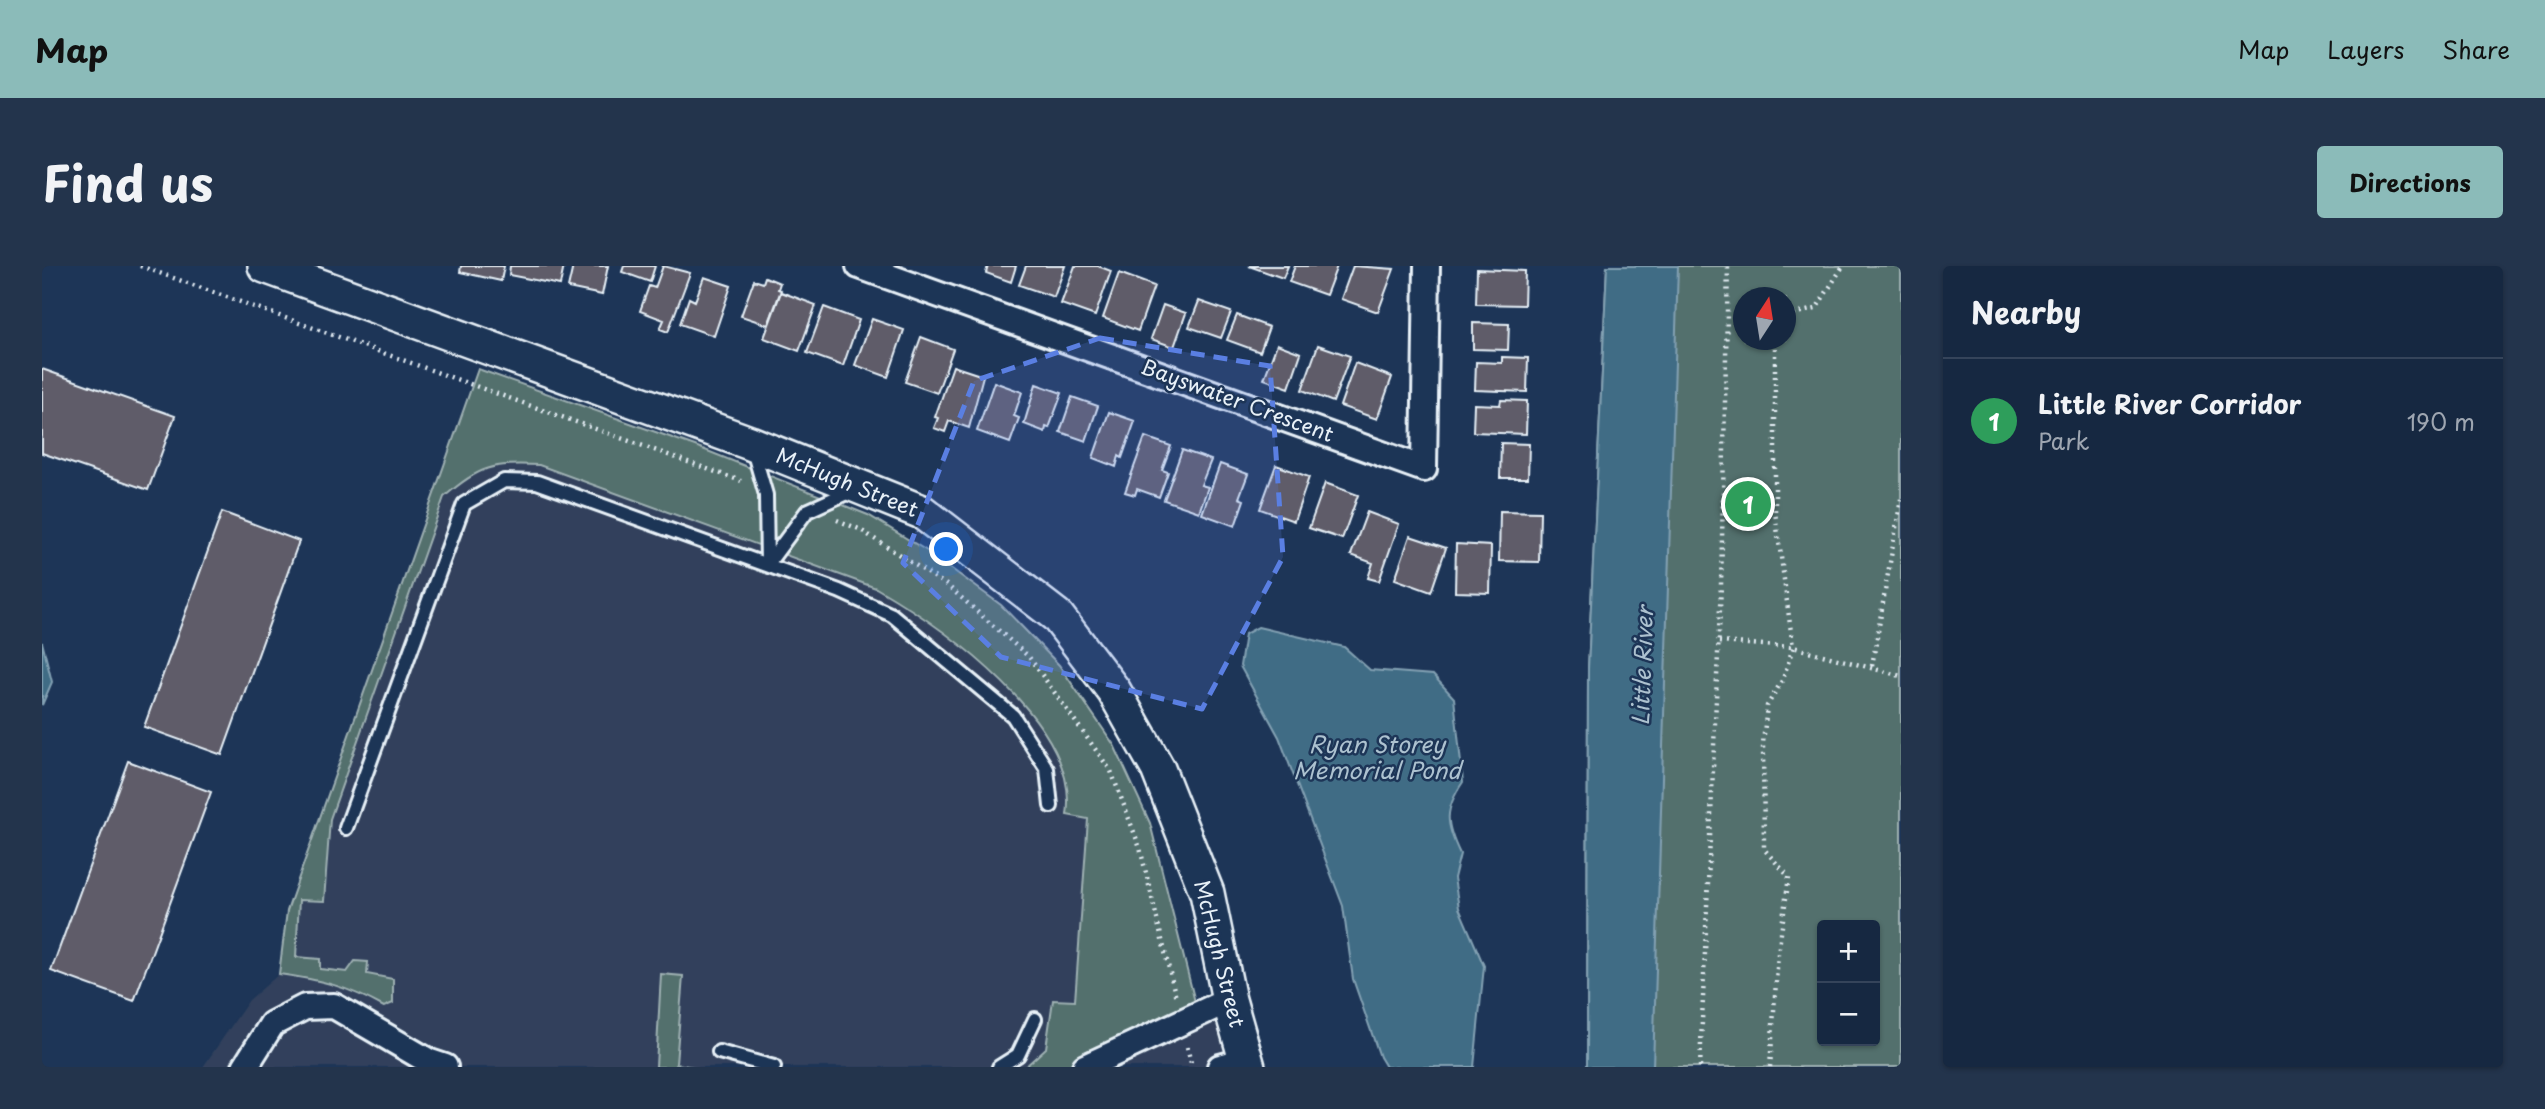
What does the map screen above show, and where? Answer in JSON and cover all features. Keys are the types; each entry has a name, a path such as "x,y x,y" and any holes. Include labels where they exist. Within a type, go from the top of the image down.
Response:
{"main road":[{"name":"McHugh Street","path":"265,266 750,443 922,512 1057,616 1114,691 1158,769 1207,893 1229,1000 1238,1065"}],"street":[{"name":"Bayswater Crescent","path":"859,266 1424,469 1427,266"},
{"path":"1084,1067 1229,1000"},
{"path":"245,1067 272,1024 304,1007 334,1006 445,1067"}],"lane":[{"path":"750,443 766,495 768,565"},
{"path":"346,828 464,504 503,481 537,482 839,591 892,615 1013,716 1047,769 1051,806"},
{"path":"768,565 807,511 860,487"},
{"path":"999,1067 1018,1055 1035,1019"},
{"path":"719,1052 774,1067"}],"path":[{"path":"1700,1067 1719,642 1728,266"},
{"path":"1796,313 1816,309 1843,266"},
{"path":"1770,1067 1778,954 1789,877 1764,849 1763,743 1766,706 1783,679 1793,648 1775,512 1775,350"},
{"path":"1872,666 1901,499"},
{"path":"1719,642 1793,648 1872,666 1901,676"}],"highlighted area":[{"path":"1100,338 1270,366 1283,557 1202,709 1001,657 903,563 974,381"}],"shaded area":[{"path":"478,369 695,446 868,515 927,551 1001,605 1059,665 1114,745 1150,823 1197,1014 1229,1000 1248,1067 203,1067 249,1000 279,974 287,911"}],"green space":[{"path":"1607,266 1901,266 1901,1067 1587,1067 1588,669"},
{"path":"478,369 695,446 868,515 927,551 1001,605 1059,665 1114,745 1150,823 1198,1014 1085,1067 1025,1067 1046,1048 1053,1000 1075,1001 1088,819 1067,815 1066,781 1053,747 1031,714 1003,682 970,653 876,588 539,465 509,465 487,469 467,479 444,497 330,819 324,901 299,900 296,957 320,959 320,969 347,972 355,961 368,962 367,974 393,979 393,1003 384,1007 333,985 279,974 287,911"},
{"path":"661,974 683,976 676,1064 694,1067 656,1067"}],"water":[{"name":"Little River","path":"1607,266 1678,266 1653,1067 1587,1067 1588,669"},
{"name":"Ryan Storey Memorial Pond","path":"1258,627 1344,647 1370,670 1433,675 1454,698 1463,782 1452,801 1449,817 1451,834 1460,854 1454,878 1459,908 1484,966 1474,1067 1386,1067 1380,1057 1353,979 1343,906 1279,737 1240,666 1245,634"},
{"path":"42,642 52,682 42,705"}],"building":[{"path":"461,266 504,266 501,281 460,272"},
{"path":"510,266 564,266 560,285 509,275"},
{"path":"573,266 608,266 602,295 568,288"},
{"path":"624,266 655,266 650,282 622,272"},
{"path":"663,266 690,273 668,332 660,329 664,320 640,311 649,286 655,288"},
{"path":"988,266 1016,266 1011,282 986,273"},
{"path":"1026,266 1065,266 1054,297 1019,285"},
{"path":"1075,266 1098,266 1111,271 1095,316 1061,304"},
{"path":"1249,266 1288,266 1283,278"},
{"path":"1295,266 1337,266 1326,295 1289,282"},
{"path":"1353,266 1394,269 1378,312 1341,299"},
{"path":"1477,269 1525,271 1524,305 1476,304"},
{"path":"1119,273 1154,286 1138,331 1103,318"},
{"path":"704,277 731,286 714,336 680,324 689,298 695,301"},
{"path":"765,277 780,283 778,289 781,290 768,325 741,316 754,280 763,283"},
{"path":"781,292 816,305 799,351 764,338"},
{"path":"1199,301 1231,312 1221,338 1189,327"},
{"path":"1163,305 1186,313 1174,347 1151,339"},
{"path":"824,307 859,320 843,366 807,353"},
{"path":"1237,315 1269,327 1260,352 1227,340"},
{"path":"872,319 904,330 888,377 855,365"},
{"path":"1473,323 1509,324 1508,350 1473,349"},
{"path":"921,337 953,349 937,393 905,382"},
{"path":"1277,344 1301,353 1289,388 1264,379"},
{"path":"1318,345 1350,356 1333,402 1302,390"},
{"path":"1502,357 1528,358 1527,392 1475,390 1476,362 1502,363"},
{"path":"1355,363 1392,377 1377,419 1340,406"},
{"path":"953,366 983,376 969,428 949,421 945,432 934,428 938,418 935,417"},
{"path":"42,369 175,416 148,490 42,453"},
{"path":"994,382 1022,392 1014,416 1019,418 1010,443 977,431"},
{"path":"1036,384 1062,393 1045,432 1024,424"},
{"path":"1072,397 1098,406 1086,441 1060,432"},
{"path":"1501,400 1527,401 1526,434 1473,432 1474,404 1500,405"},
{"path":"1109,412 1135,421 1122,458 1119,456 1116,467 1093,458"},
{"path":"1145,437 1171,446 1162,470 1168,472 1159,497 1137,489 1135,495 1125,492"},
{"path":"1501,443 1529,444 1528,478 1500,478"},
{"path":"1182,450 1211,460 1201,485 1208,487 1199,512 1164,500"},
{"path":"1220,464 1248,474 1239,498 1244,500 1235,526 1202,514"},
{"path":"1276,465 1309,477 1294,521 1260,509"},
{"path":"1325,483 1358,495 1342,539 1309,528"},
{"path":"1500,511 1540,512 1539,562 1499,561"},
{"path":"222,512 299,541 222,755 144,727"},
{"path":"1367,512 1399,524 1379,581 1368,578 1373,563 1351,555"},
{"path":"1410,536 1446,548 1431,592 1395,579"},
{"path":"1456,544 1491,546 1490,593 1455,592"},
{"path":"128,761 211,792 134,1001 51,971"}],"place":[{"name":"Little River Corridor","path":"1748,504"}]}
